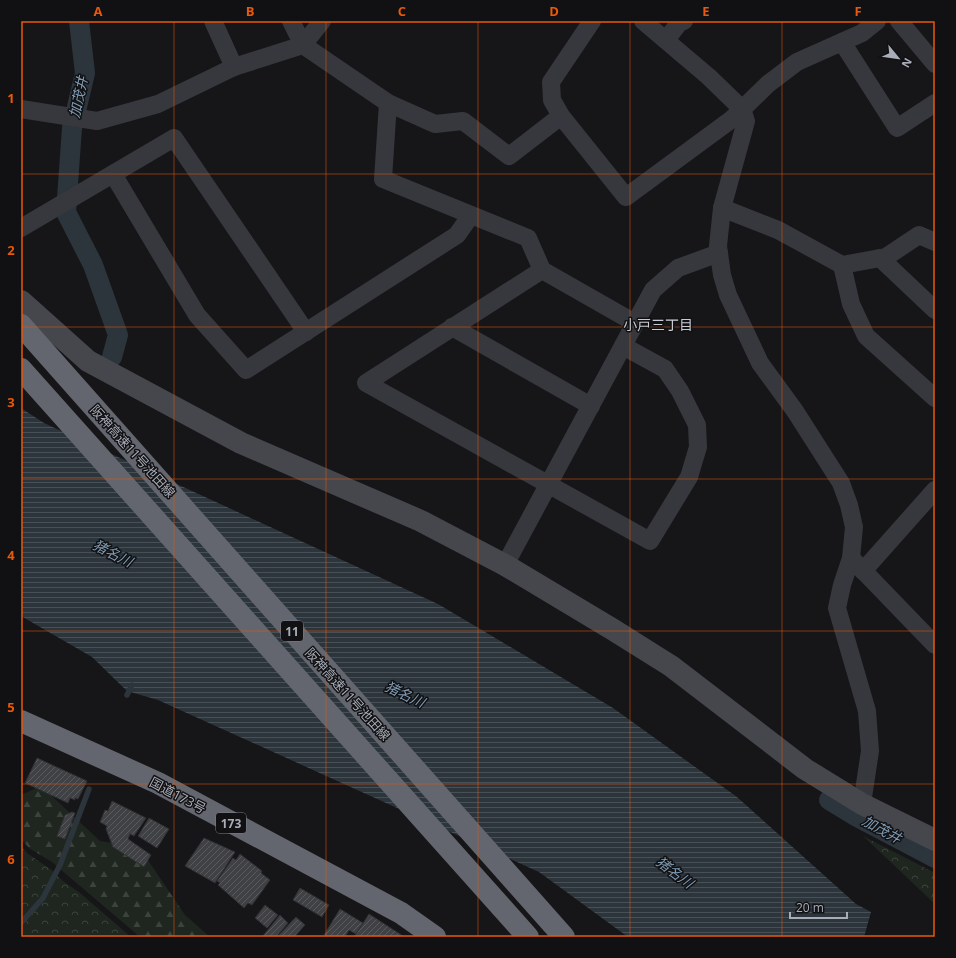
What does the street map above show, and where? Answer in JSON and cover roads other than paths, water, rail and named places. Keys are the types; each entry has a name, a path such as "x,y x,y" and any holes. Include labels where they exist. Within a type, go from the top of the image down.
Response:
{"highway":[{"name":"阪神高速11号池田線","path":"21,325 564,937"},
{"name":"阪神高速11号池田線","path":"21,368 528,937"},
{"name":"国道173号","path":"21,721 158,783 401,912 435,937"}],"street":[{"path":"213,21 234,67"},
{"path":"291,21 303,45 388,103 434,124 463,120 509,156 561,116"},
{"path":"21,109 97,121 158,104 234,67 303,45 322,21"},
{"path":"592,21 550,82 552,100 561,116 626,197 732,119 768,84 797,62 862,33 877,21"},
{"path":"643,21 709,77 742,109 746,121 722,208 718,246 722,275 728,295 760,363 795,411 841,483 849,505 854,527 857,565 935,645"},
{"path":"666,40 679,24 684,21"},
{"path":"899,21 935,64"},
{"path":"842,42 897,128 935,103"},
{"path":"388,103 383,179 528,238 542,270 635,323"},
{"path":"21,228 174,138 306,332"},
{"path":"113,174 198,314 246,370 457,235 471,215"},
{"path":"722,208 778,230 842,265 886,257 919,235 935,242"},
{"path":"505,565 653,290 678,268 719,253"},
{"path":"880,258 935,310"},
{"path":"842,265 851,304 866,336 935,398"},
{"path":"542,270 366,383 650,541 689,477 698,447 697,425 680,391 665,369 623,346"},
{"path":"21,301 88,361 240,442 421,521 505,565 671,666 805,769 862,804 935,840"},
{"path":"452,327 591,406"},
{"path":"862,804 870,751 867,711 837,608 842,585 857,565 935,490"}],"water":[{"name":"猪名川","path":"21,408 44,423 438,604 613,708 737,797 856,904 871,912 864,937 628,937 539,872 158,700 127,691 92,657 21,616"}],"waterway":[{"name":"加茂井","path":"79,21 85,73 72,128 66,212 93,265 118,335 112,357"},
{"path":"127,695 132,685"},
{"path":"21,923 43,898 60,865 89,789"},
{"name":"加茂井","path":"829,800 857,817 935,858"}],"district":[{"name":"小戸三丁目","path":"658,324"}]}
